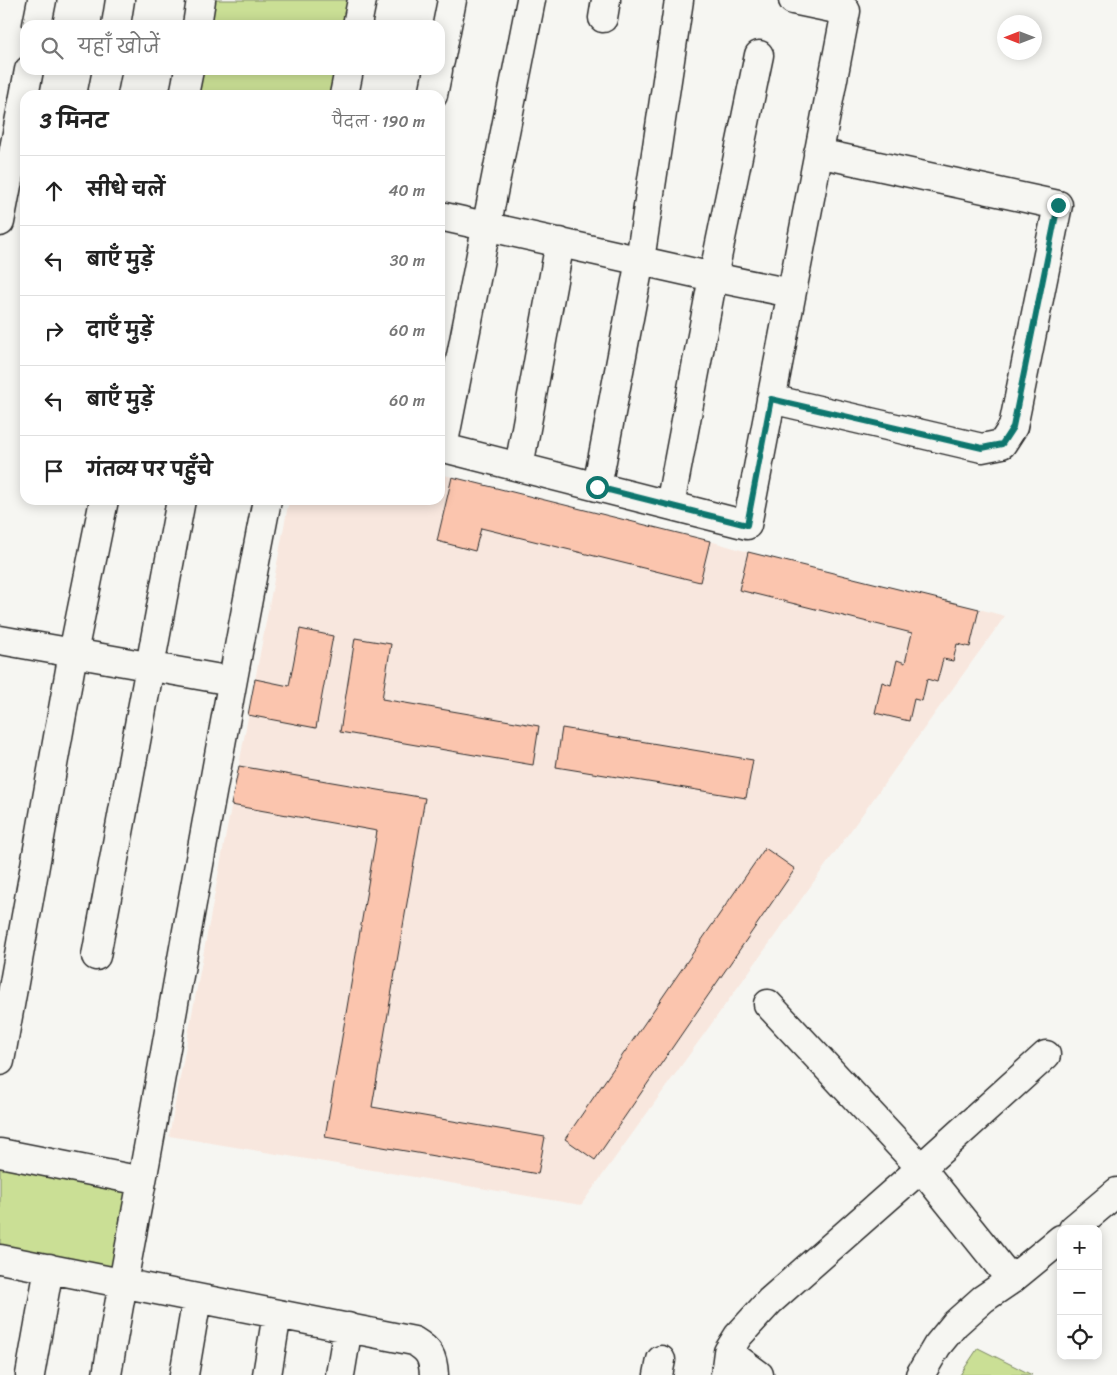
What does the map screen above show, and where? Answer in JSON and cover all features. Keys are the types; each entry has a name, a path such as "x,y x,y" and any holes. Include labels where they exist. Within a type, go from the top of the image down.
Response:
{"street":[{"path":"38,20 42,0"},
{"path":"117,20 120,0"},
{"path":"198,20 201,0"},
{"path":"358,20 362,0"},
{"path":"445,36 452,0"},
{"path":"445,427 531,0"},
{"path":"597,487 640,260 679,0"},
{"path":"445,448 747,525 846,11 793,0"},
{"path":"670,505 713,277 759,55"},
{"path":"24,90 28,75"},
{"path":"103,90 106,75"},
{"path":"185,90 188,75"},
{"path":"345,90 348,75"},
{"path":"434,90 437,75"},
{"path":"0,222 15,122 20,103"},
{"path":"771,399 982,448 1002,444 1013,427 1058,205 818,153"},
{"path":"445,217 791,293"},
{"path":"519,467 560,242"},
{"path":"0,1061 73,653 103,505"},
{"path":"96,956 180,505"},
{"path":"107,1375 122,1283 232,681 266,505"},
{"path":"0,640 232,681"},
{"path":"768,1004 921,1168 1011,1280"},
{"path":"759,1375 727,1363 738,1336 770,1301 1046,1055"},
{"path":"0,1153 142,1181"},
{"path":"1078,1225 1117,1192"},
{"path":"920,1375 937,1346 955,1324 983,1298 1011,1280 1057,1241"},
{"path":"0,1259 414,1340 427,1349 434,1364 434,1375"},
{"path":"30,1375 49,1268"},
{"path":"184,1375 197,1298"},
{"path":"267,1375 277,1314"},
{"path":"340,1375 348,1328"}],"shaded area":[{"path":"445,475 1005,616 581,1205 169,1136 288,505 445,505"}],"green space":[{"path":"208,0 368,0 364,20 204,20"},
{"path":"194,75 354,75 351,90 192,90"},
{"path":"0,1153 142,1181 122,1283 0,1259"},
{"path":"978,1348 1032,1375 960,1375"}],"building":[{"path":"452,477 710,541 700,582 481,528 475,551 437,541"},
{"path":"748,552 979,609 970,647 957,644 953,661 943,659 937,682 927,679 922,701 914,699 909,721 875,713 882,682 891,685 897,660 905,663 912,633 739,590"},
{"path":"300,629 333,636 316,728 248,715 255,679 289,686"},
{"path":"355,638 391,644 382,699 539,726 533,765 340,732"},
{"path":"562,728 753,760 746,798 556,767"},
{"path":"239,766 425,798 372,1107 545,1137 538,1174 325,1137 377,831 231,805"},
{"path":"765,848 795,869 595,1160 565,1139"}],"route":[{"path":"597,487 747,525 771,399 982,448 1002,444 1013,427 1058,205"}]}
